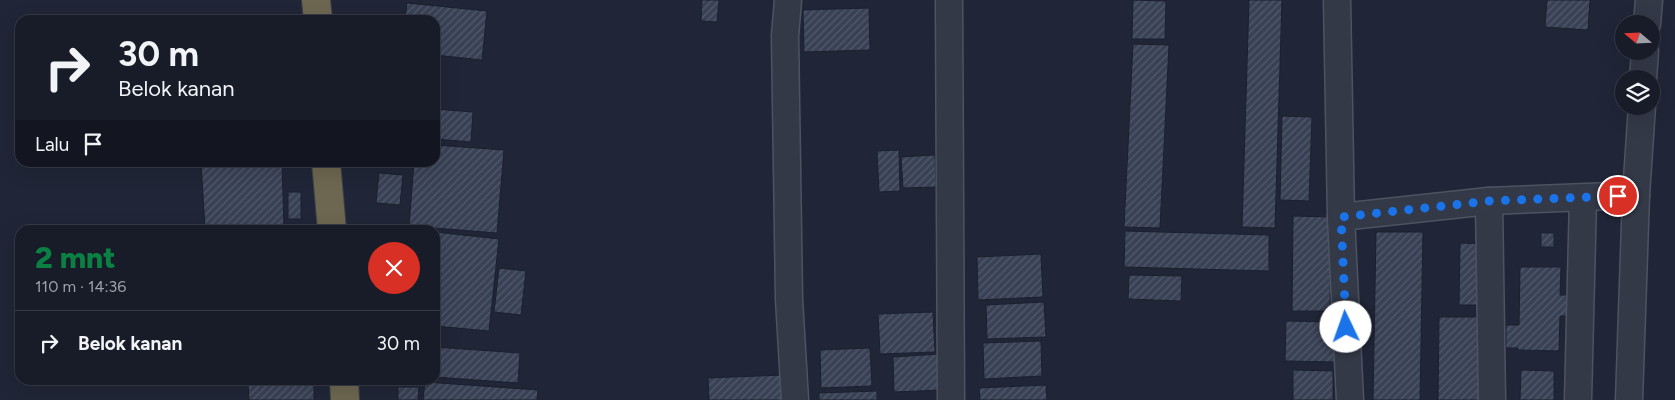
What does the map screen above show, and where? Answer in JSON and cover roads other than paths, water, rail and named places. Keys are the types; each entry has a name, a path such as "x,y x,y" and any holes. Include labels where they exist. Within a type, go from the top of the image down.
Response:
{"highway":[{"path":"316,0 318,15"},
{"path":"326,167 332,225"},
{"path":"344,385 345,400"}],"street":[{"path":"788,0 785,36 789,299 795,400"},
{"path":"949,0 951,400"},
{"path":"1337,0 1341,217 1350,400"},
{"path":"1648,15 1649,0"},
{"path":"1629,400 1636,195 1641,115"},
{"path":"1341,217 1489,201 1636,195"},
{"path":"1578,400 1583,198"},
{"path":"1489,201 1492,400"}]}
